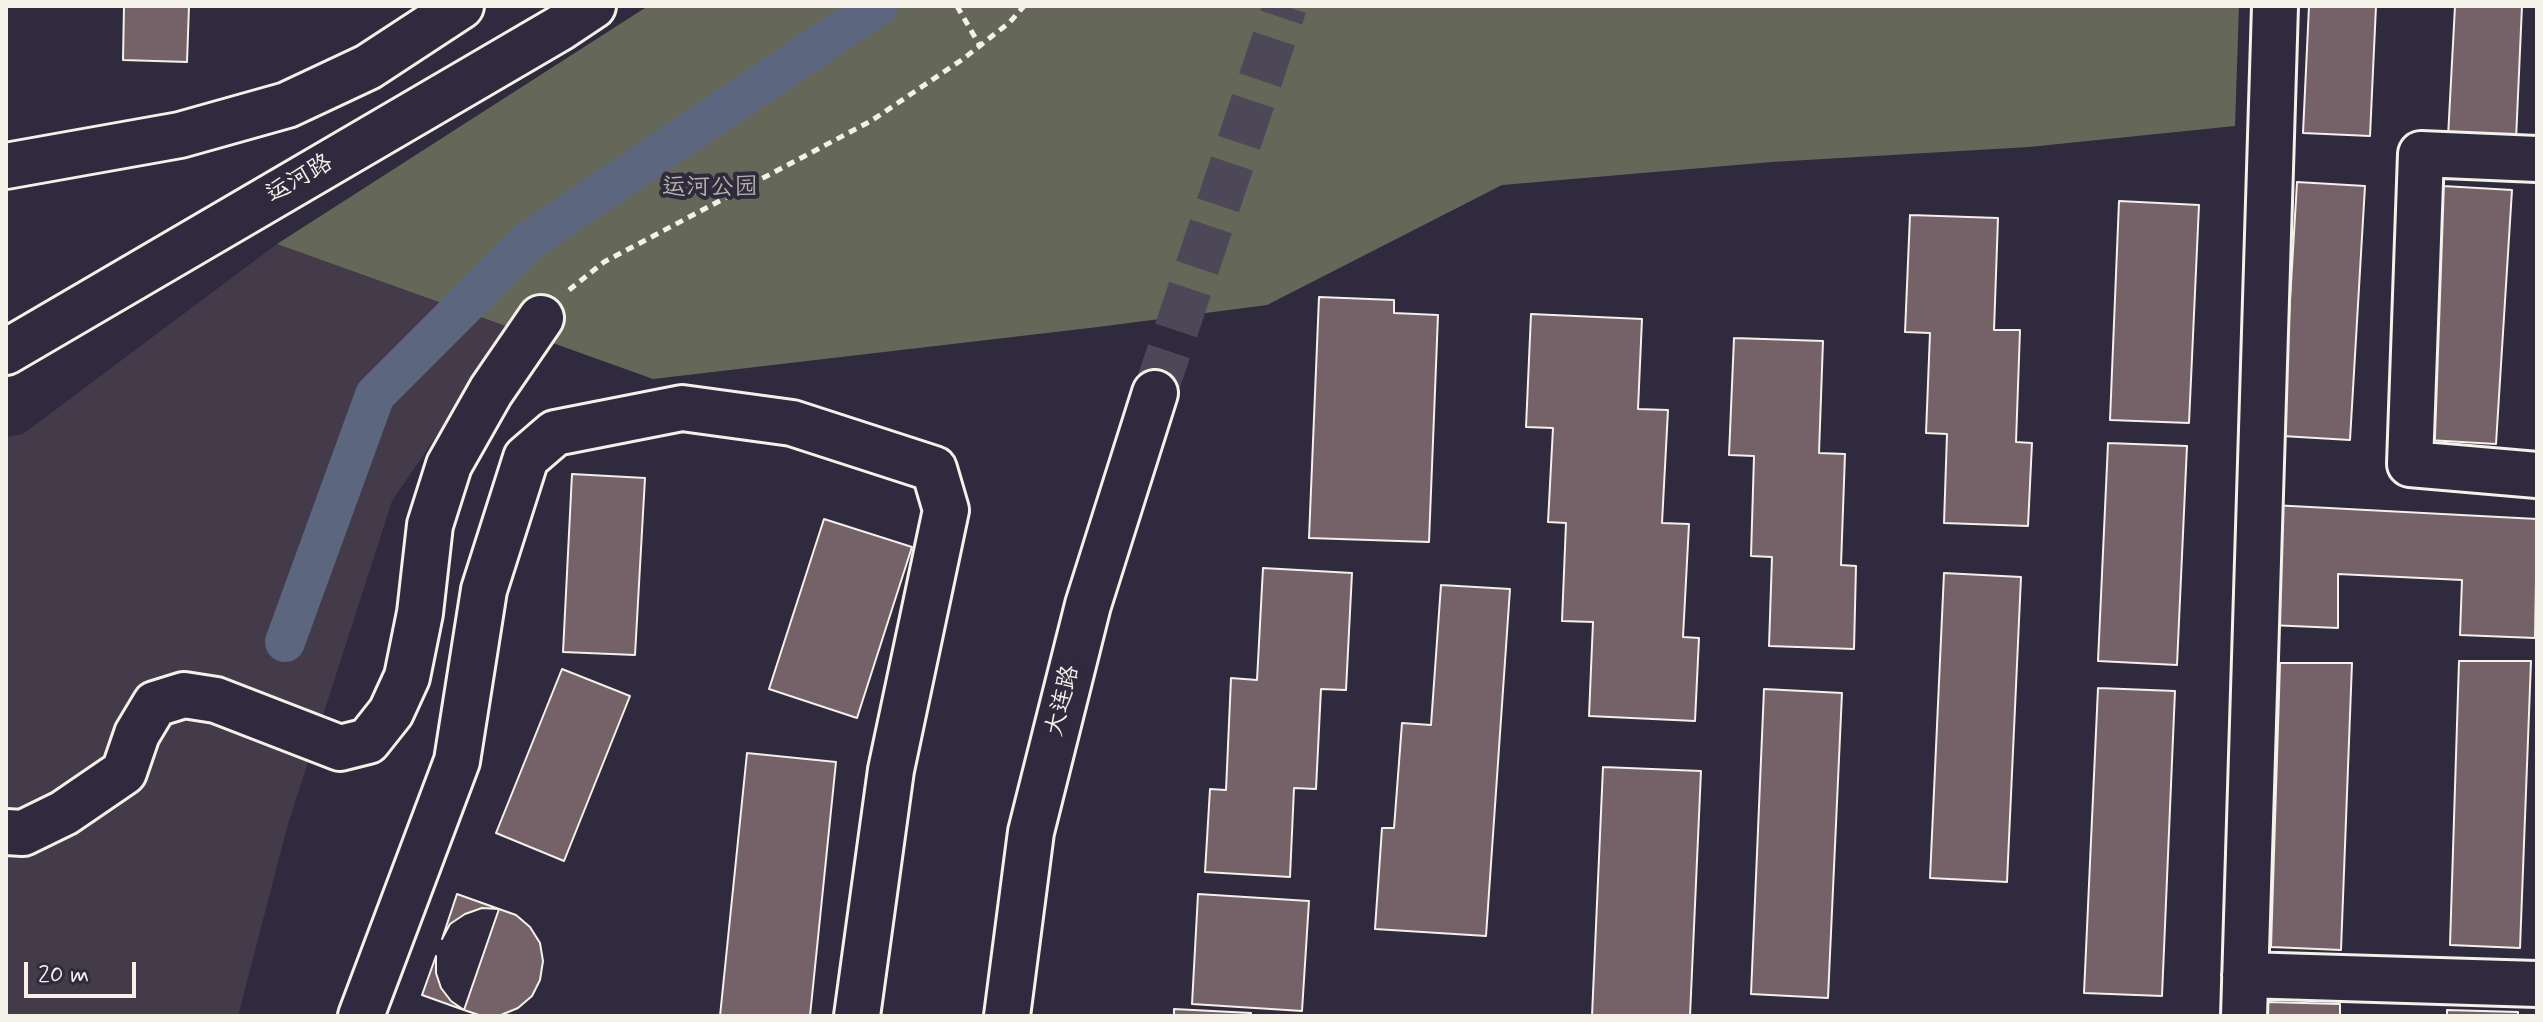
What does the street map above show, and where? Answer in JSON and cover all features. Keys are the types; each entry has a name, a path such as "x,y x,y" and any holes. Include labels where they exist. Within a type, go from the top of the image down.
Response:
{"street":[{"path":"6,166 180,135 287,105 368,67 461,6"},
{"name":"运河路","path":"6,352 547,36 593,6"},
{"path":"2275,6 2245,995 2537,984"},
{"path":"2537,159 2421,154 2410,464 2537,475"},
{"path":"6,832 23,833 64,813 124,772 137,734 155,704 184,695 216,700 340,748 368,741 391,712 407,677 420,613 430,525 449,465 491,391 541,318"},
{"name":"大连路","path":"1007,1016 1031,832 1088,605 1155,393"},
{"path":"361,1016 457,761 484,590 526,458 555,433 682,408 792,423 934,469 946,510 891,770 857,1016"}],"path":[{"path":"957,6 980,46"},
{"path":"541,318 556,300 604,262 871,121 980,46 1010,22 1024,6"}],"shaded area":[{"path":"277,244 510,328 392,501 288,824 238,1016 6,1016 6,437 23,434"}],"green space":[{"name":"运河公园","path":"648,6 2239,6 2235,126 2029,147 1772,162 1502,185 1267,305 653,379 277,244"}],"building":[{"path":"124,6 189,6 187,62 123,60"},
{"path":"2309,6 2376,6 2370,136 2303,133"},
{"path":"2455,6 2522,6 2516,140 2448,137"},
{"path":"2297,182 2365,186 2350,440 2282,436"},
{"path":"2443,186 2512,190 2496,444 2428,440"},
{"path":"2119,201 2199,205 2189,423 2110,420"},
{"path":"1910,215 1998,218 1994,330 2020,330 2016,442 2032,443 2028,526 1944,523 1947,434 1926,433 1930,333 1905,332"},
{"path":"1319,297 1394,300 1394,313 1438,315 1429,542 1309,538"},
{"path":"1531,314 1642,319 1638,409 1668,410 1662,523 1689,524 1683,637 1699,638 1695,721 1589,716 1593,622 1562,621 1566,523 1548,522 1553,428 1526,427"},
{"path":"1734,338 1823,341 1819,453 1845,454 1841,565 1856,566 1854,649 1769,646 1772,557 1751,556 1754,456 1729,455"},
{"path":"2108,443 2187,446 2177,665 2098,661"},
{"path":"572,474 645,478 635,655 563,652"},
{"path":"2272,505 2537,519 2535,638 2460,635 2462,580 2338,574 2338,628 2269,625"},
{"path":"824,519 912,547 857,718 769,689"},
{"path":"1263,568 1352,573 1346,690 1321,689 1316,789 1294,788 1290,877 1205,872 1210,789 1226,790 1231,678 1257,680"},
{"path":"1944,573 2021,577 2007,882 1930,878"},
{"path":"1441,585 1510,589 1486,936 1375,929 1382,828 1394,828 1402,723 1431,725"},
{"path":"2459,661 2531,661 2520,948 2450,945"},
{"path":"2280,663 2352,663 2341,950 2271,947"},
{"path":"562,669 630,696 564,861 496,833"},
{"path":"2098,688 2175,691 2162,996 2084,993"},
{"path":"1764,689 1842,693 1828,998 1751,994"},
{"path":"747,753 836,762 810,1016 720,1016"},
{"path":"1603,767 1701,771 1690,1016 1592,1016"},
{"path":"457,894 499,909 482,908 465,914 450,924 442,939"},
{"path":"1198,894 1309,901 1302,1011 1192,1004"},
{"path":"499,909 516,915 530,927 540,943 543,961 540,980 532,996 518,1008 501,1015 482,1016 464,1010"},
{"path":"436,956 436,973 441,988 451,1001 464,1010 422,995"},
{"path":"2268,1002 2340,1004 2340,1016 2268,1016"},
{"path":"1174,1009 1251,1013 1251,1016 1174,1016"},
{"path":"2447,1010 2518,1012 2518,1016 2447,1016"}],"waterway":[{"path":"285,642 375,395 530,240 878,6"}],"tunnel":[{"path":"1155,393 1285,6"}]}
